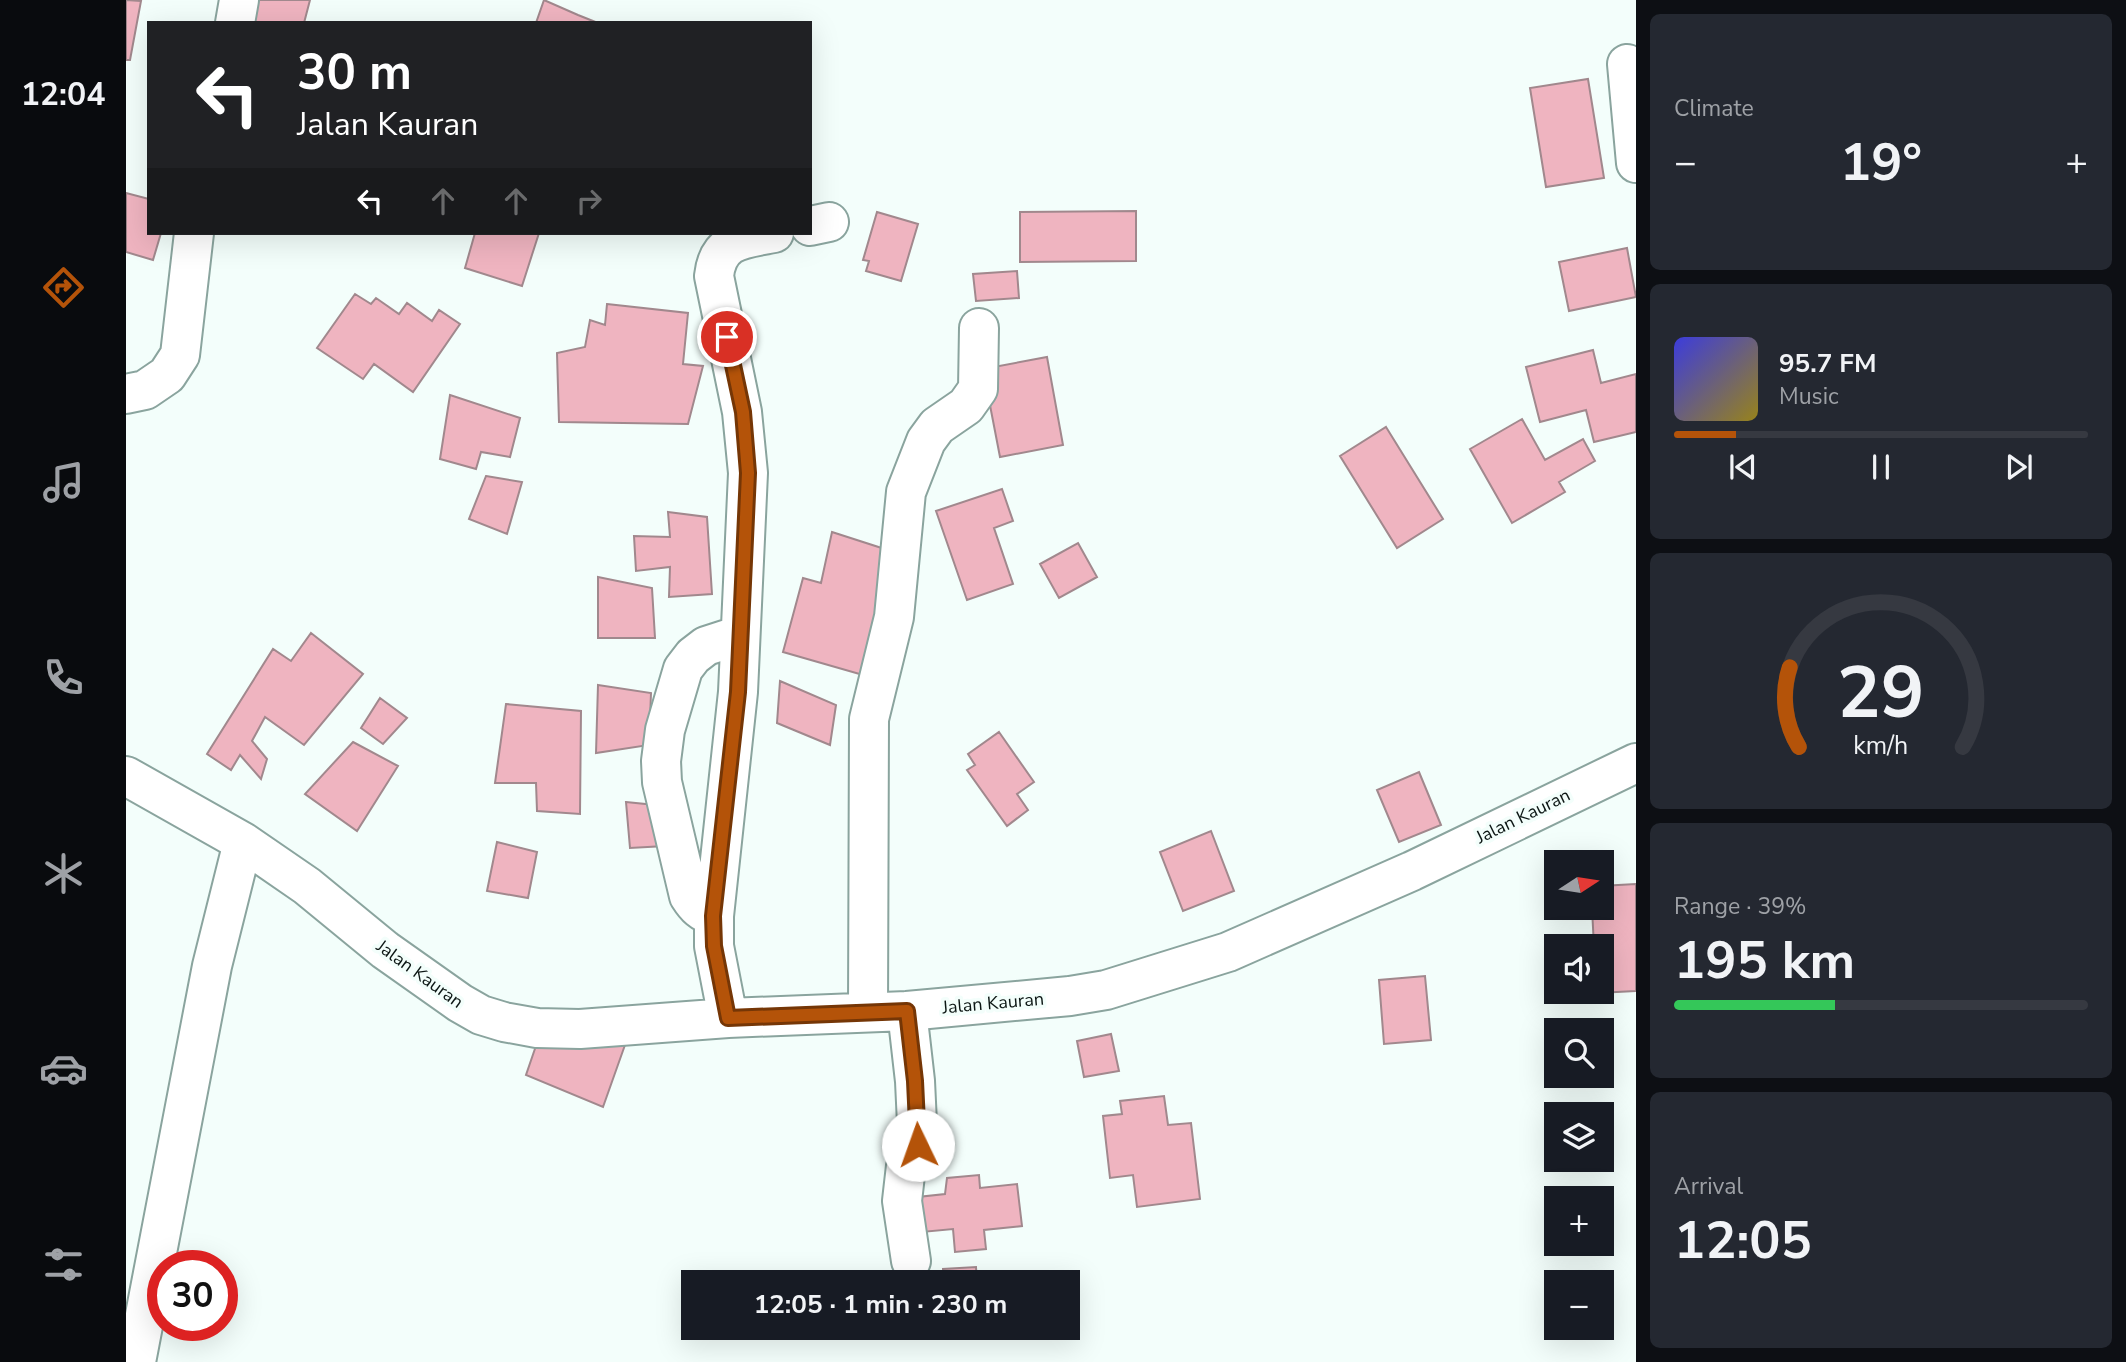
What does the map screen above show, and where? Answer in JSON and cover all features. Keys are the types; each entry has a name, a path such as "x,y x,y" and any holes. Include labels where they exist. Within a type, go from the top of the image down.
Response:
{"street":[{"path":"235,21 239,0"},
{"path":"1628,64 1636,163"},
{"path":"126,394 145,390 167,375 180,355 194,235"},
{"path":"728,1018 714,946 713,916 738,692 748,473 743,412 714,276 716,260 724,248 748,237 761,235"},
{"path":"868,1012 869,719 894,617 906,492 926,441 937,426 967,406 975,395 978,388 979,328"},
{"path":"713,916 705,914 689,896 662,782 661,761 665,730 683,668 706,646 740,635"},
{"name":"Jalan Kauran","path":"126,776 243,842 307,886 426,981 481,1015 537,1028 580,1029 728,1018 907,1011 1070,996 1106,990 1228,952 1412,871 1636,763"},
{"path":"136,1362 212,966 243,842"},
{"path":"907,1011 915,1081 918,1145 906,1166 902,1201 911,1261"}],"building":[{"path":"126,0 141,1 130,60 126,60"},
{"path":"258,0 310,0 305,21 253,21"},
{"path":"544,0 593,21 537,21"},
{"path":"1588,79 1604,178 1546,187 1530,88"},
{"path":"126,193 147,198 147,235 160,235 153,260 126,252"},
{"path":"1136,211 1136,261 1020,262 1020,212"},
{"path":"877,212 918,224 901,281 866,271 869,261 863,260"},
{"path":"474,235 538,235 522,286 465,268"},
{"path":"1627,248 1636,297 1569,311 1559,262"},
{"path":"1017,271 1019,298 976,301 973,274"},
{"path":"355,294 371,304 376,298 399,314 407,303 432,321 439,310 460,324 413,392 374,364 363,379 317,348"},
{"path":"607,304 688,313 683,364 703,366 688,424 559,422 557,353 585,347 590,320 605,325"},
{"path":"1593,350 1601,383 1636,374 1636,432 1594,442 1586,410 1540,422 1526,367"},
{"path":"1047,357 1063,445 1000,457 983,369"},
{"path":"450,395 520,418 510,457 481,452 476,469 440,459"},
{"path":"1522,419 1545,460 1583,439 1595,461 1559,482 1565,492 1512,523 1470,449"},
{"path":"1386,427 1443,519 1397,548 1340,456"},
{"path":"486,476 522,482 507,534 469,519"},
{"path":"1002,489 1013,521 994,528 1013,584 967,600 936,511"},
{"path":"668,512 707,517 712,594 669,597 670,567 636,571 634,536 670,537"},
{"path":"832,532 894,552 863,675 783,652 803,578 821,583"},
{"path":"1078,543 1097,577 1059,598 1040,564"},
{"path":"598,577 652,588 655,638 598,638"},
{"path":"311,633 363,674 304,745 265,717 252,741 267,759 261,779 240,755 231,770 207,754 273,649 291,661"},
{"path":"780,681 836,705 830,745 777,723"},
{"path":"598,685 651,693 649,745 596,753"},
{"path":"380,698 407,718 383,744 361,728"},
{"path":"506,704 581,711 580,814 537,811 536,783 495,783"},
{"path":"999,732 1034,782 1017,794 1028,810 1007,826 967,770 975,765 968,754"},
{"path":"353,742 398,766 357,831 305,794"},
{"path":"1419,772 1441,825 1399,842 1377,790"},
{"path":"626,802 655,805 665,846 630,848"},
{"path":"1211,831 1234,891 1183,911 1160,852"},
{"path":"497,842 537,852 528,898 487,891"},
{"path":"1636,884 1636,991 1614,992 1614,934 1593,934 1593,920 1614,920 1614,885"},
{"path":"1425,976 1431,1040 1384,1044 1379,980"},
{"path":"1111,1034 1119,1071 1084,1077 1077,1041"},
{"path":"539,1037 625,1045 603,1107 526,1075"},
{"path":"1164,1096 1168,1125 1191,1123 1200,1199 1137,1207 1133,1175 1110,1178 1103,1116 1122,1114 1120,1101"},
{"path":"979,1175 980,1188 1017,1184 1022,1226 984,1230 986,1249 955,1252 953,1229 922,1232 918,1197 945,1194 947,1178"},
{"path":"976,1267 976,1270 943,1270"}],"route":[{"path":"727,337 743,412 748,473 738,692 713,916 714,946 728,1018 907,1011 915,1081 918,1145"}]}
